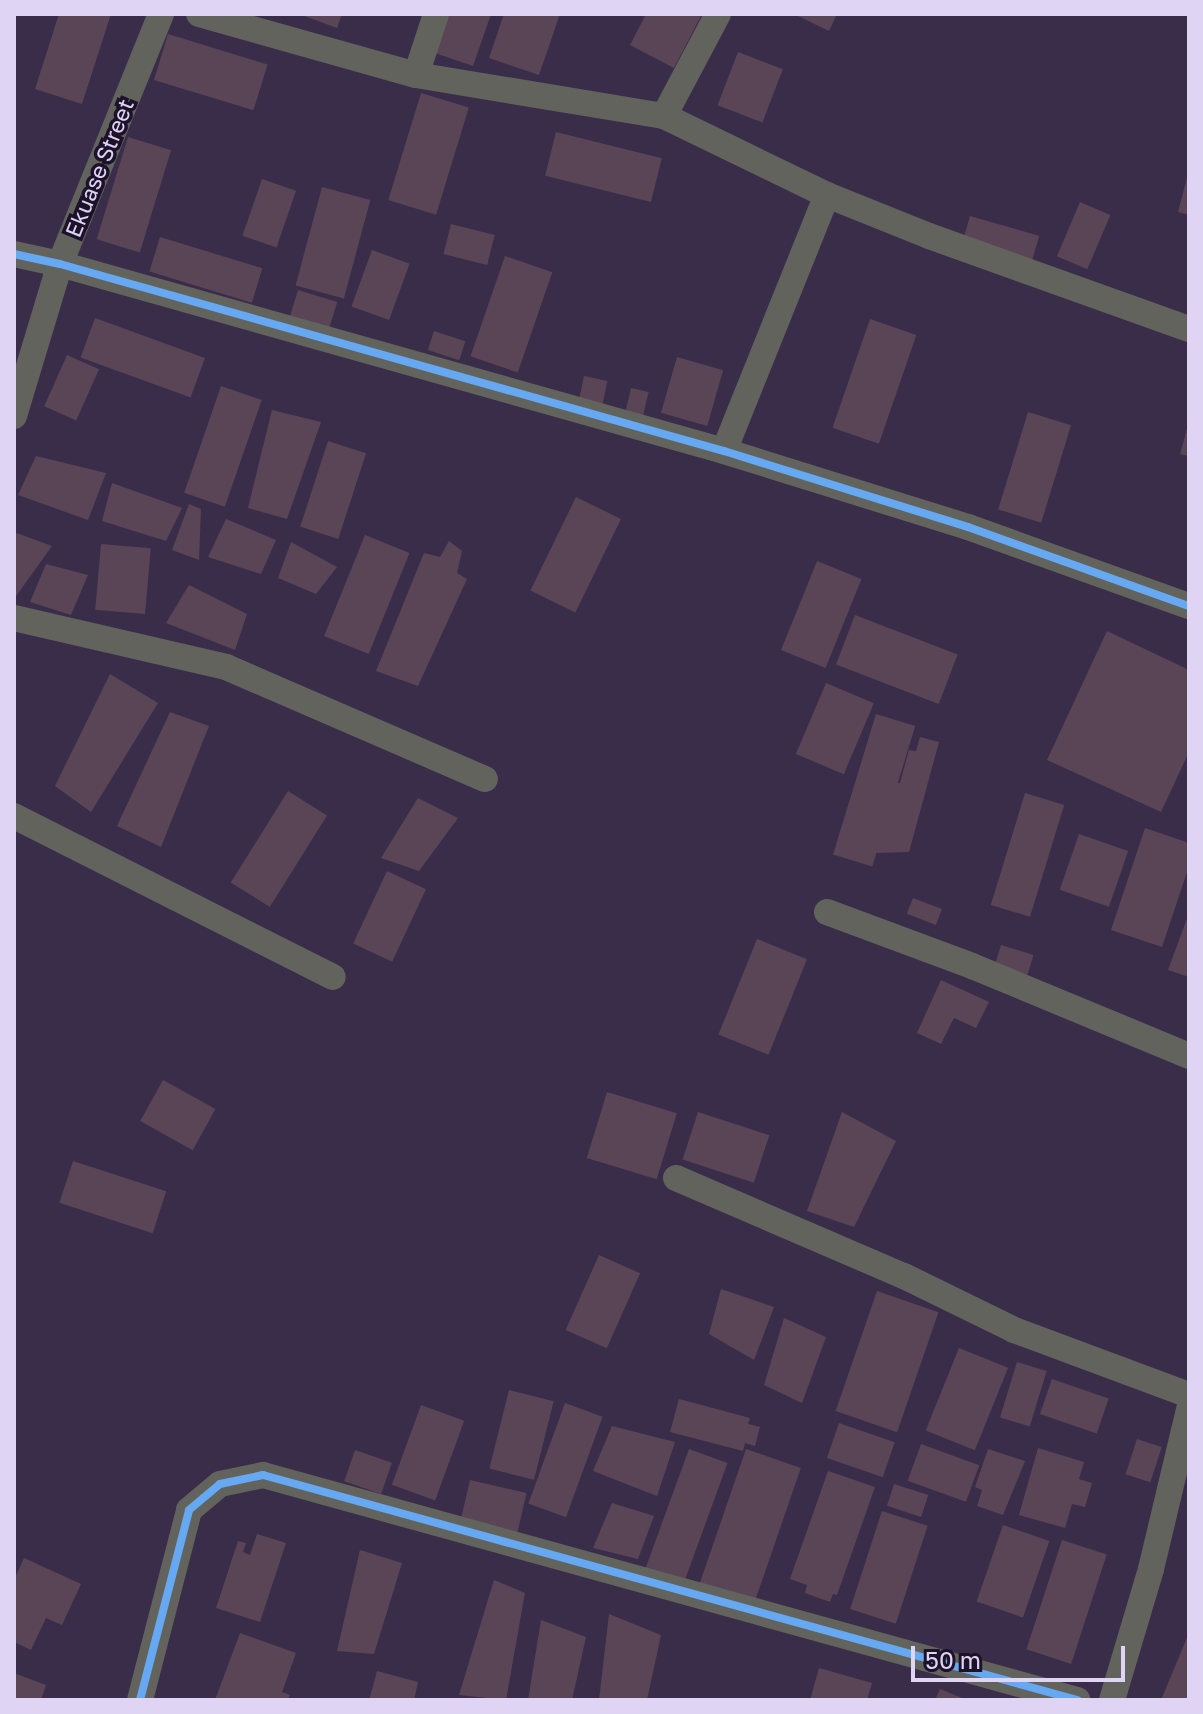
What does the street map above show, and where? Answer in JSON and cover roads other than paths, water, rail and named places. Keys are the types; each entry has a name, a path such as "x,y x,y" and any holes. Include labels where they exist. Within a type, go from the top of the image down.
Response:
{"street":[{"name":"Ekuase Street","path":"14,416 60,264 161,14"},
{"path":"199,14 416,75 664,116 827,195 929,236 1189,329"},
{"path":"416,75 436,14"},
{"path":"664,116 718,14"},
{"path":"724,451 827,195"},
{"path":"14,254 60,264 724,451 968,527 1189,606"},
{"path":"14,618 226,667 485,779"},
{"path":"14,816 333,977"},
{"path":"827,912 972,966 1189,1056"},
{"path":"676,1178 904,1276 1014,1330 1189,1395"},
{"path":"1112,1700 1151,1569 1189,1409"},
{"path":"140,1700 189,1510 220,1484 263,1475 1077,1700"}]}
